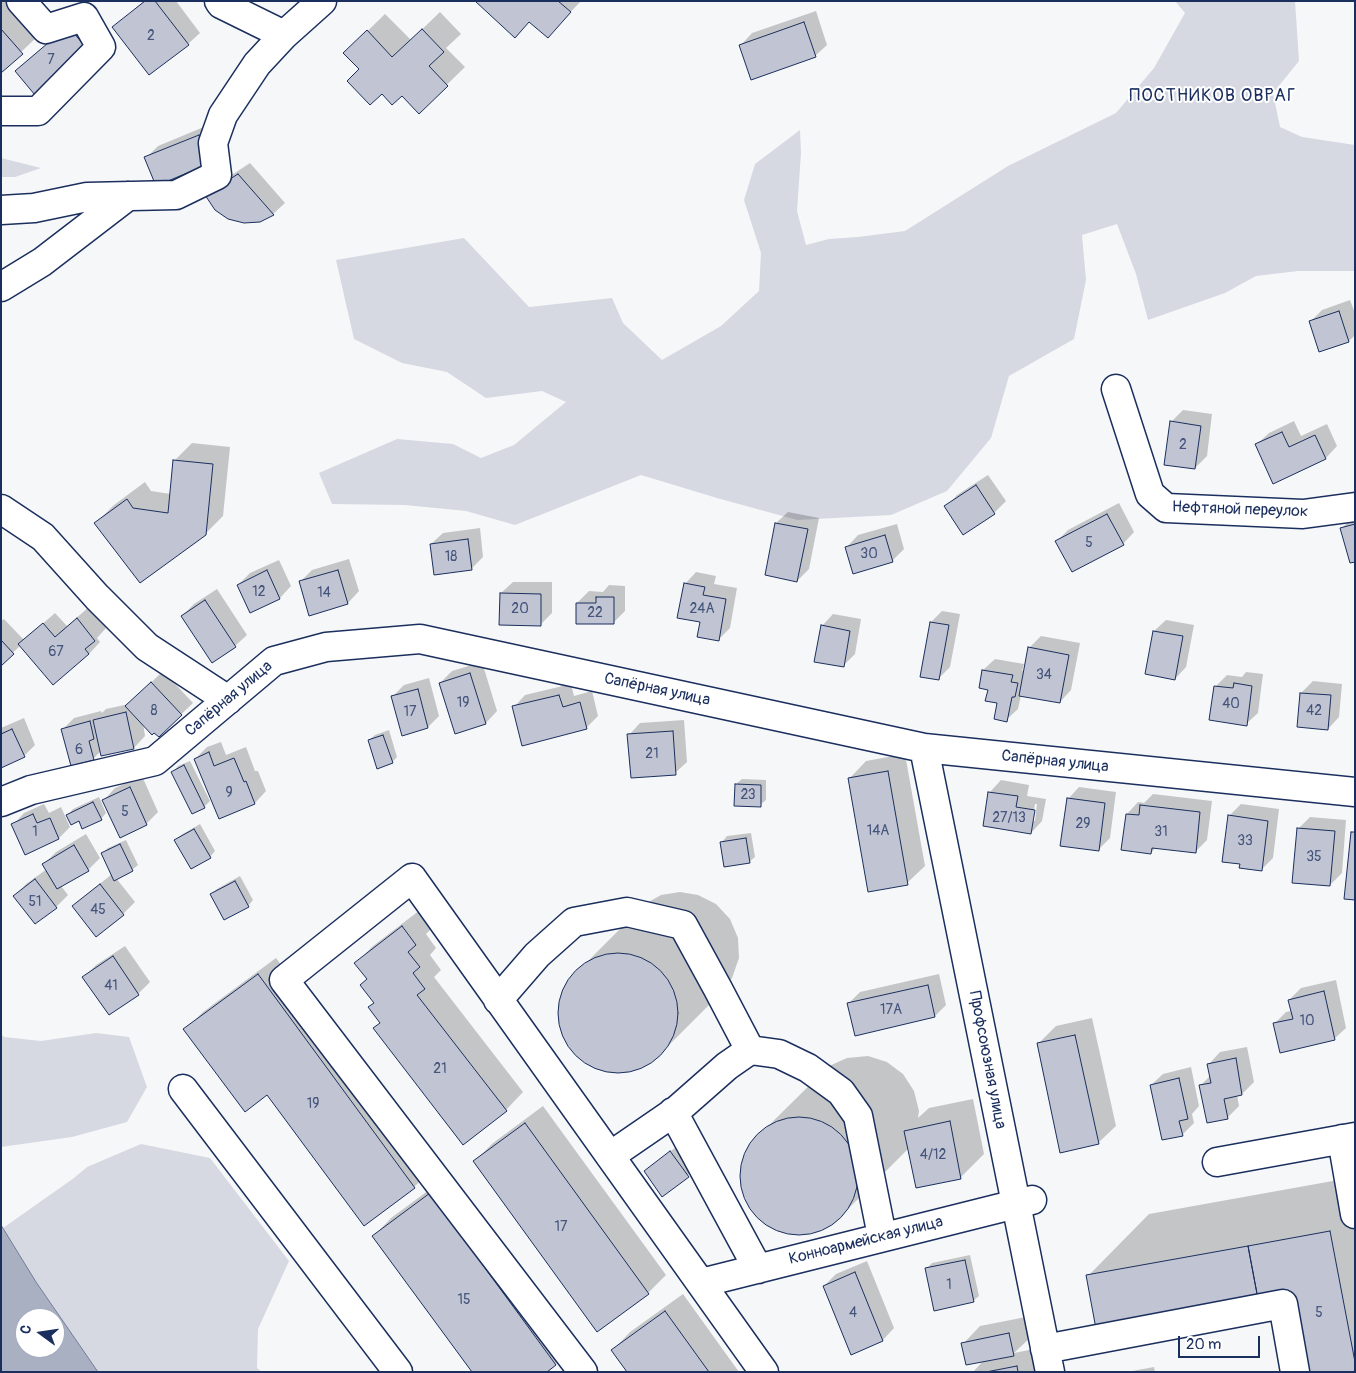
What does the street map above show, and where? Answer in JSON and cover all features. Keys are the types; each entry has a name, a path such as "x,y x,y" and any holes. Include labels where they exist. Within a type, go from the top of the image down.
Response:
{"street":[{"path":"1,111 38,112 100,47 84,17 46,29 22,1"},
{"path":"219,1 221,4 284,35"},
{"path":"1,210 34,208 87,197 176,195 217,175 213,143 223,115 257,64 284,35 322,1"},
{"path":"1,287 42,262 128,196"},
{"name":"Нефтяной переулок","path":"1116,389 1150,494 1166,508 1303,514 1355,507"},
{"path":"1,509 43,537 97,597 146,647 228,700"},
{"name":"Сапёрная улица","path":"1,802 32,790 155,761 274,661 326,647 420,639 924,748 1355,792"},
{"name":"Профсоюзная улица","path":"924,748 1024,1201 1047,1360"},
{"path":"583,1372 284,980 412,878 764,1372"},
{"path":"498,1000 537,955 574,922 627,912 682,925 750,1050"},
{"path":"610,1156 673,1112 727,1066 750,1050 779,1054 808,1068 841,1092 858,1116 882,1236"},
{"path":"183,1089 398,1372"},
{"path":"673,1112 758,1269"},
{"path":"1217,1162 1348,1138 1355,1214"},
{"name":"Конноармейская улица","path":"701,1283 1024,1201"},
{"path":"1047,1360 1283,1304 1295,1372"}],"shaded area":[{"path":"1175,1 1295,1 1299,61 1273,93 1280,127 1302,137 1355,145 1355,271 1298,271 1256,276 1225,293 1148,320 1136,274 1117,224 1082,235 1086,280 1074,339 1009,376 991,438 947,491 891,515 797,520 641,475 515,525 466,511 405,505 332,504 319,473 397,439 453,444 481,458 514,445 566,402 542,391 486,398 447,372 402,363 354,339 336,260 464,238 529,307 612,298 623,323 662,360 721,326 759,291 761,253 744,200 755,164 800,130 801,153 797,211 806,245 829,239 905,231 1008,166 1116,113 1154,68 1185,13"},
{"path":"1,158 41,168 15,177 1,177"},
{"path":"96,1033 129,1037 147,1087 127,1122 72,1137 1,1147 1,1034 4,1037 41,1041"},
{"path":"141,1144 210,1158 289,1261 258,1329 257,1368 262,1372 98,1372 65,1324 65,1308 54,1308 3,1228 87,1167"}],"water":[{"path":"1,1225 54,1308 15,1308 15,1358 65,1358 65,1324 98,1372 1,1372"}],"building":[{"path":"145,1 155,1 189,45 149,75 112,27"},
{"path":"475,1 558,1 571,12 548,38 529,22 515,38"},
{"path":"804,22 816,57 751,80 739,45"},
{"path":"68,26 88,50 35,95 15,71"},
{"path":"1,29 23,54 1,73"},
{"path":"422,29 444,52 429,66 448,86 419,114 402,96 392,105 382,94 370,105 347,81 359,69 343,53 367,30 392,57"},
{"path":"199,135 211,163 156,186 144,157"},
{"path":"238,174 274,215 260,222 244,223 228,219 215,210 205,195"},
{"path":"1339,311 1349,342 1319,352 1309,321"},
{"path":"1170,421 1201,426 1195,469 1164,465"},
{"path":"1282,432 1289,447 1315,435 1326,459 1273,484 1255,444"},
{"path":"173,460 213,464 206,535 140,583 94,523 127,499 133,508 168,513"},
{"path":"976,485 995,514 963,535 944,506"},
{"path":"1107,514 1124,545 1072,572 1055,541"},
{"path":"775,523 808,529 797,582 765,575"},
{"path":"1355,524 1355,562 1350,563 1340,528"},
{"path":"885,535 893,562 853,574 845,547"},
{"path":"468,539 472,570 434,575 430,544"},
{"path":"267,570 280,599 250,613 237,585"},
{"path":"338,570 348,604 309,616 299,581"},
{"path":"684,583 705,587 703,595 726,599 719,641 697,637 700,622 677,618"},
{"path":"500,593 541,594 541,626 499,625"},
{"path":"596,597 614,597 614,624 576,624 576,603 596,603"},
{"path":"205,600 236,647 212,663 181,616"},
{"path":"77,618 95,641 85,649 89,654 53,685 18,644 43,623 55,637"},
{"path":"930,622 949,625 939,680 920,677"},
{"path":"821,625 850,631 844,667 814,662"},
{"path":"1153,631 1183,636 1175,680 1145,674"},
{"path":"1,640 14,654 1,666"},
{"path":"1028,647 1069,655 1060,703 1019,696"},
{"path":"982,670 1013,675 1011,682 1018,683 1015,697 1012,697 1007,722 994,719 997,703 985,701 988,690 979,688"},
{"path":"470,673 486,724 455,734 439,683"},
{"path":"151,682 182,715 159,737 154,733 152,735 125,706"},
{"path":"1234,683 1252,686 1247,726 1209,720 1214,686 1233,688"},
{"path":"418,689 428,728 402,736 391,696"},
{"path":"1300,693 1331,695 1328,730 1297,727"},
{"path":"559,695 563,707 580,702 587,729 522,746 512,706"},
{"path":"126,712 134,749 101,756 93,720"},
{"path":"90,721 94,739 89,741 94,760 71,766 61,729"},
{"path":"12,729 25,757 1,768 1,734"},
{"path":"673,731 676,775 631,778 627,734"},
{"path":"383,735 393,763 377,769 368,740"},
{"path":"209,752 214,766 234,758 255,804 219,819 194,759"},
{"path":"184,765 205,808 192,814 171,772"},
{"path":"888,771 908,885 868,892 848,778"},
{"path":"735,784 761,785 761,807 734,806"},
{"path":"130,787 147,825 120,838 102,800"},
{"path":"988,792 1018,796 1016,807 1035,810 1031,834 983,826"},
{"path":"1067,798 1105,803 1099,851 1060,846"},
{"path":"93,802 102,820 82,829 79,821 71,825 66,815"},
{"path":"1140,805 1200,812 1196,853 1152,848 1151,854 1121,850 1126,814 1139,815"},
{"path":"33,814 37,823 50,818 59,839 25,855 11,824"},
{"path":"1228,815 1268,821 1262,871 1239,868 1240,864 1222,862"},
{"path":"1297,828 1335,831 1330,886 1292,883"},
{"path":"194,829 211,858 191,869 174,840"},
{"path":"1351,832 1355,832 1355,900 1344,899"},
{"path":"746,838 750,863 724,867 720,842"},
{"path":"120,844 133,871 114,881 101,853"},
{"path":"74,845 89,871 57,889 42,864"},
{"path":"35,879 57,908 35,924 13,896"},
{"path":"235,881 249,907 224,920 210,894"},
{"path":"100,884 124,915 96,937 72,906"},
{"path":"402,926 416,945 408,952 420,967 413,973 425,989 417,995 507,1111 463,1145 373,1028 380,1023 368,1007 374,1003 360,985 367,979 354,963"},
{"path":"618,953 630,954 641,958 651,963 660,971 668,980 673,990 677,1001 677,1025 673,1036 668,1046 660,1055 651,1063 641,1068 630,1072 618,1073 606,1072 595,1068 585,1063 576,1055 568,1046 563,1036 559,1025 558,1013 559,1001 563,990 568,980 576,971 585,963 595,958 606,954"},
{"path":"113,956 139,995 109,1015 82,977"},
{"path":"258,974 415,1188 364,1226 267,1095 245,1112 183,1029"},
{"path":"928,985 935,1017 855,1036 847,1003"},
{"path":"1324,991 1335,1040 1280,1053 1273,1023 1293,1019 1288,1000"},
{"path":"1075,1035 1099,1144 1060,1153 1037,1043"},
{"path":"1236,1058 1242,1095 1224,1099 1228,1119 1207,1123 1199,1085 1211,1083 1207,1064"},
{"path":"1179,1078 1188,1119 1179,1121 1183,1136 1162,1140 1150,1085"},
{"path":"799,1117 822,1121 841,1134 854,1153 858,1176 854,1199 841,1218 822,1231 799,1235 776,1231 757,1218 744,1199 740,1176 744,1153 757,1134 776,1121"},
{"path":"950,1121 961,1179 916,1188 904,1131"},
{"path":"525,1123 649,1294 597,1332 473,1161"},
{"path":"670,1151 689,1177 662,1197 644,1171"},
{"path":"430,1193 556,1365 547,1372 472,1372 372,1236"},
{"path":"1330,1231 1355,1362 1355,1372 1304,1372 1289,1293 1258,1299 1248,1246"},
{"path":"1248,1246 1258,1299 1096,1329 1086,1275"},
{"path":"965,1260 974,1302 934,1311 925,1268"},
{"path":"855,1272 883,1341 851,1355 823,1286"},
{"path":"665,1311 709,1372 627,1372 611,1350"},
{"path":"1009,1333 1014,1356 966,1365 961,1343"},
{"path":"1017,1366 1018,1372 986,1372"}],"district":[{"name":"ПОСТНИКОВ ОВРАГ","path":"1213,96"}]}
